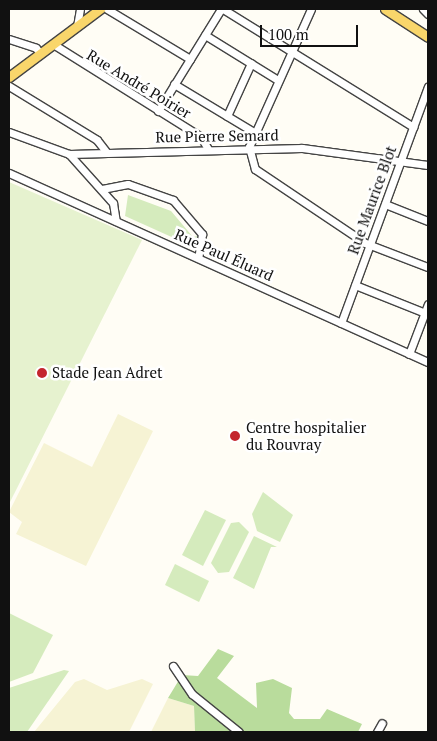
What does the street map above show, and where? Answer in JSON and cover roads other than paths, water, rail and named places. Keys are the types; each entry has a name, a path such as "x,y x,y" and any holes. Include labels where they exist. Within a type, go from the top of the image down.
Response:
{"main road":[{"path":"9,77 77,26 96,9"},
{"path":"384,9 428,37"}],"street":[{"path":"77,26 80,9"},
{"path":"107,9 190,59"},
{"path":"158,111 222,9 292,50 413,127"},
{"path":"311,9 254,132 249,147 256,169 370,245 428,267"},
{"path":"423,9 428,14"},
{"path":"205,35 278,80"},
{"path":"9,40 36,48 40,53"},
{"name":"Rue André Poirier","path":"53,44 201,137 208,149"},
{"path":"227,116 251,63"},
{"path":"174,84 254,132"},
{"path":"9,86 97,140 107,153"},
{"name":"Rue Maurice Blot","path":"342,323 428,86"},
{"name":"Rue Pierre Semard","path":"9,132 69,154 249,147 302,148 428,165"},
{"path":"69,154 113,203 116,221"},
{"name":"Rue Paul Éluard","path":"9,173 428,362"},
{"path":"102,189 128,184 173,200 202,234 198,258"},
{"path":"385,204 428,221"},
{"path":"355,285 425,312"},
{"path":"410,354 428,304"},
{"path":"173,666 192,694 239,732"},
{"path":"377,732 382,723"}],"place":[{"name":"Stade Jean Adret","path":"42,373"},
{"name":"Centre hospitalier du Rouvray","path":"235,436"}]}
